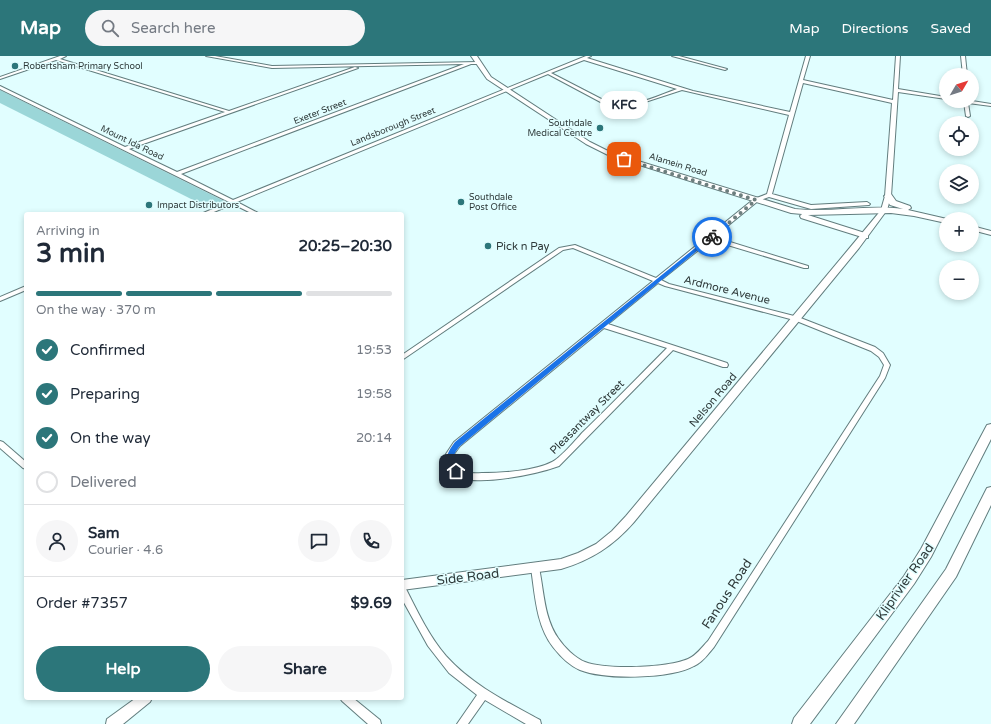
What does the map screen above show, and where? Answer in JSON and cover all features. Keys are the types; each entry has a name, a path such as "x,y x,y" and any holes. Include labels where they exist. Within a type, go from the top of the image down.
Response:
{"main road":[{"name":"Alamein Road","path":"474,56 486,75 604,152 794,211 821,214 884,210 914,213 937,218"},
{"path":"888,196 892,203 937,218"},
{"path":"794,211 810,219 865,236"},
{"path":"979,230 991,233"},
{"name":"Kliprivier Road","path":"800,724 918,567 935,538 991,428"},
{"path":"844,724 920,618 950,573 991,492"}],"street":[{"path":"0,78 64,56"},
{"path":"208,56 272,67 478,63"},
{"name":"Landsborough Street","path":"209,212 589,56"},
{"path":"674,56 725,69"},
{"path":"769,195 808,56"},
{"path":"884,210 888,196 898,56"},
{"path":"963,56 964,68"},
{"path":"583,58 681,89 792,114"},
{"path":"56,59 229,112"},
{"name":"Exeter Street","path":"177,174 469,64"},
{"path":"126,148 363,66"},
{"path":"548,73 616,107 631,105 681,89"},
{"path":"801,81 894,102"},
{"name":"Mount Ida Road","path":"0,87 253,212"},
{"path":"895,90 939,97"},
{"path":"979,103 991,105"},
{"path":"967,108 968,116"},
{"path":"603,325 756,200 769,195 811,207 867,204"},
{"name":"Nelson Road","path":"535,568 562,564 584,557 603,546 619,532 865,236 884,210"},
{"path":"710,238 806,267"},
{"name":"Ardmore Avenue","path":"404,357 561,249 577,247 657,282 796,318 873,349"},
{"path":"0,299 24,289"},
{"path":"603,325 725,365"},
{"name":"Pleasantway Street","path":"603,325 457,444 450,454 450,460 456,471 465,475 488,476 540,470 556,464 671,348"},
{"name":"Fanous Road","path":"535,568 547,625 551,635 565,653 583,666 600,671 658,669 676,667 697,659 711,644 883,376 887,365 882,355 873,349"},
{"path":"0,444 24,464"},
{"name":"Side Road","path":"404,585 535,568"},
{"path":"404,594 421,627 443,660 457,673 484,693 536,724"},
{"path":"462,724 484,693"},
{"path":"112,724 143,700"},
{"path":"347,700 376,724"}],"shaded area":[{"path":"0,90 224,201 207,207 0,103"}],"way so far":[{"path":"624,159 756,200 712,237"}],"place":[{"name":"Robertsham Primary School","path":"15,66"},
{"name":"Southdale Medical Centre","path":"600,128"},
{"name":"KFC","path":"624,159"},
{"name":"Southdale Post Office","path":"461,202"},
{"name":"Impact Distributors","path":"149,205"},
{"name":"Pick n Pay","path":"488,246"}],"route":[{"path":"456,471 452,466 450,454 452,449 457,444 712,237"}]}
